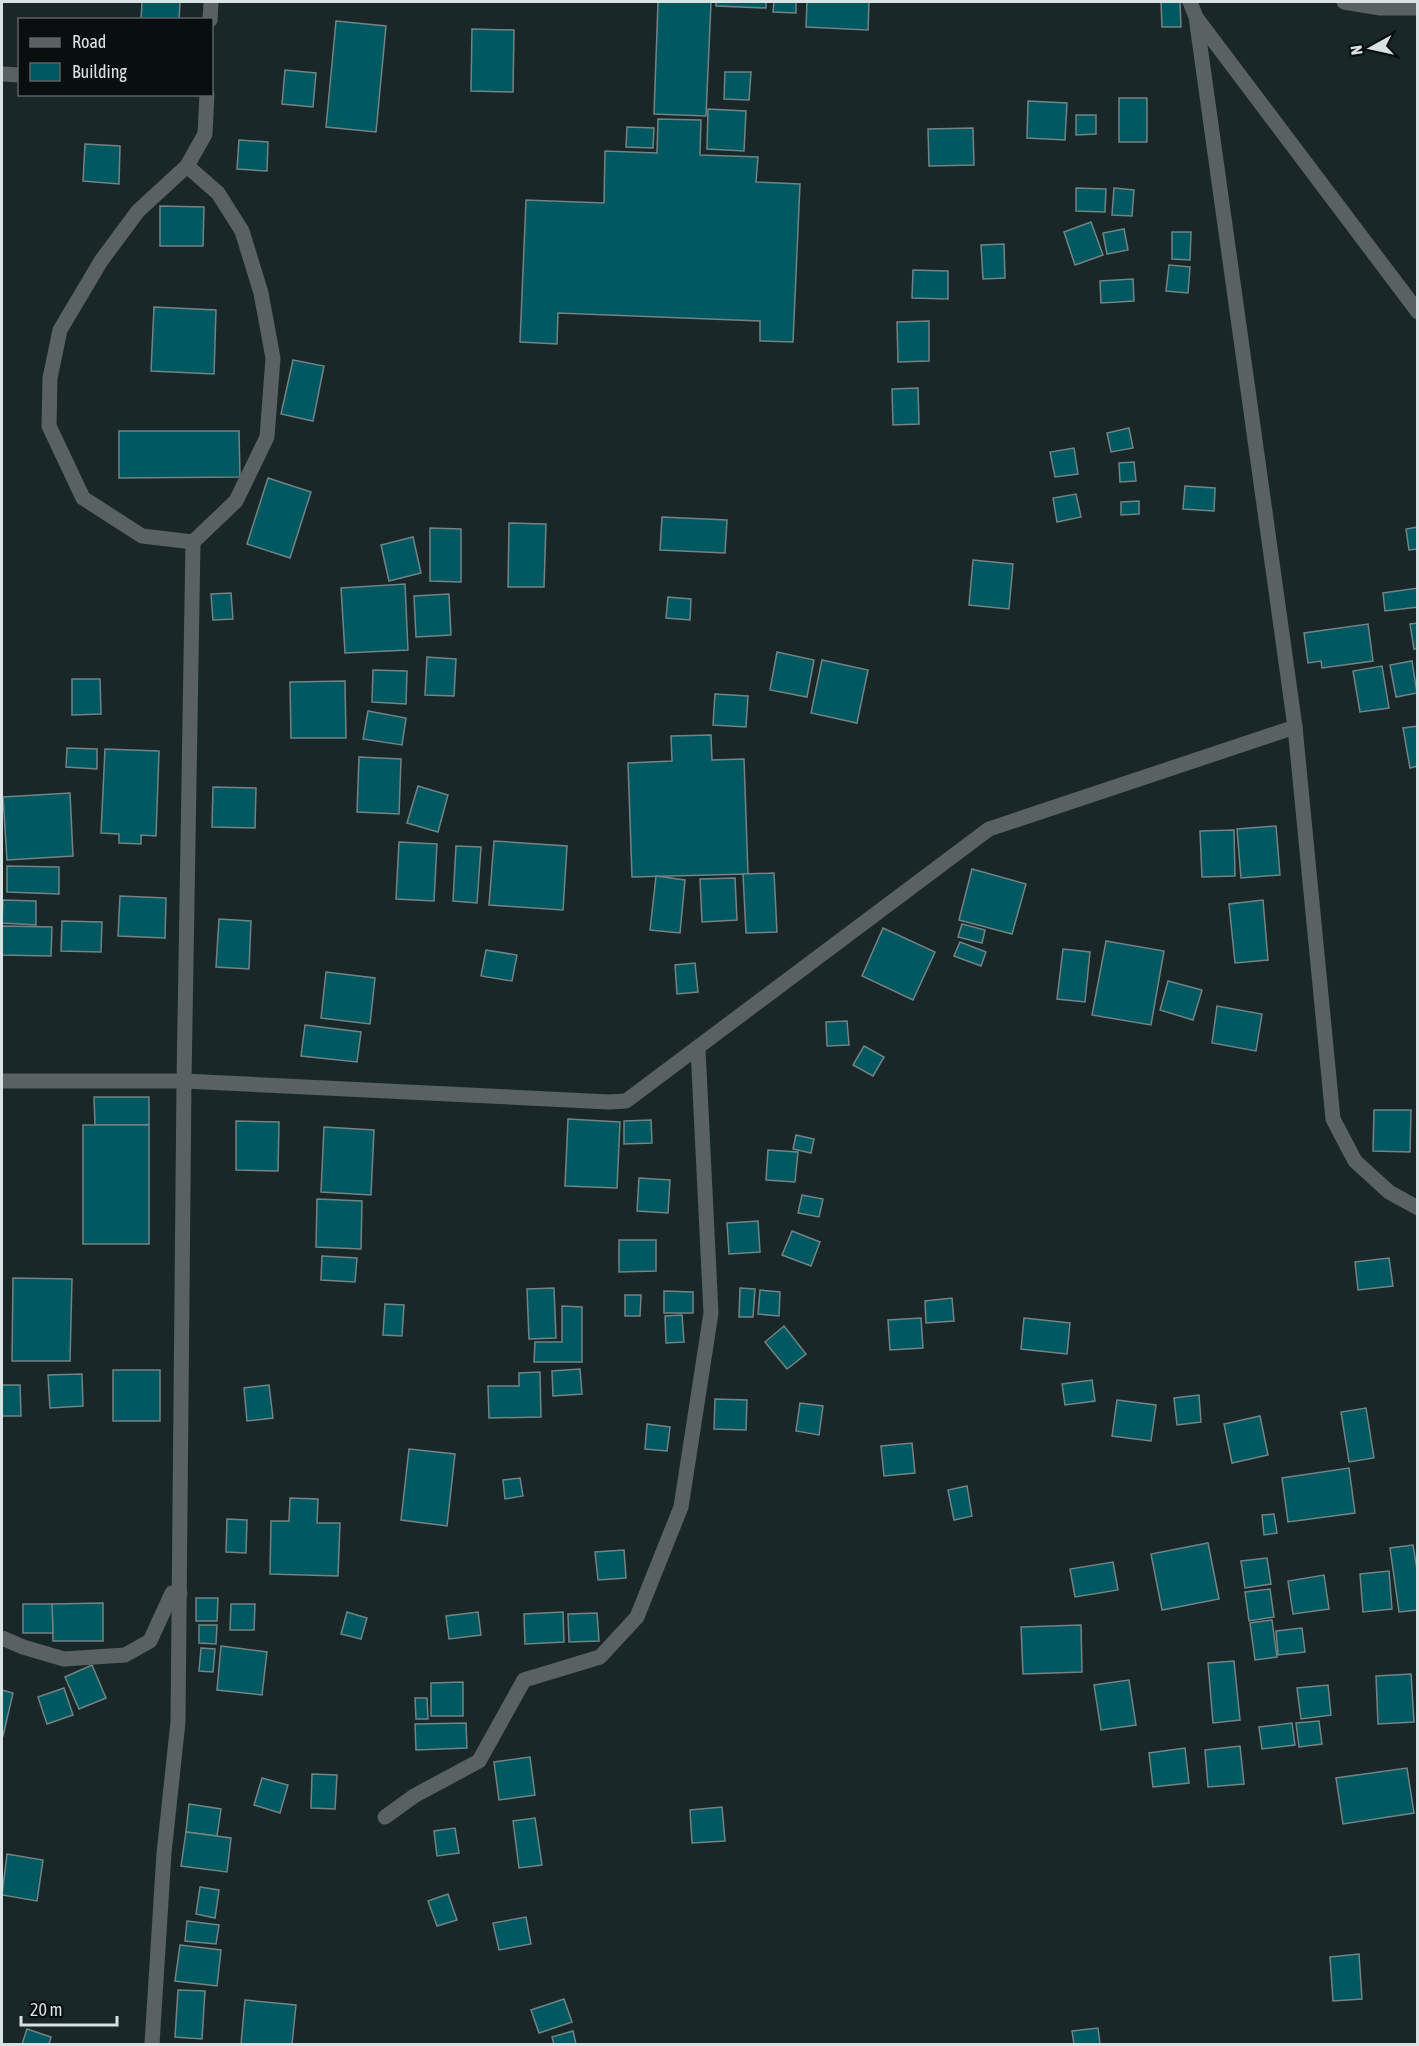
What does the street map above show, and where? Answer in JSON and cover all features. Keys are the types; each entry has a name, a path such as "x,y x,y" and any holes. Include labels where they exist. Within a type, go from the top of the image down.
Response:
{"street":[{"path":"210,18 211,2"},
{"path":"1190,2 1196,17 1295,727 1333,1119 1355,1161 1389,1192 1418,1208"},
{"path":"1344,2 1380,8 1418,8"},
{"path":"1196,17 1418,312"},
{"path":"2,74 18,75"},
{"path":"193,542 142,536 83,498 49,426 50,378 60,330 101,261 138,211 187,166 205,134 207,96"},
{"path":"152,2044 164,1853 178,1722 184,1081 193,542 236,501 267,437 273,358 261,293 242,231 218,193 187,166"},
{"path":"2,1081 184,1081 626,1101 989,829 1295,727"},
{"path":"385,1817 414,1796 479,1761 524,1680 600,1657 637,1617 681,1507 711,1312 698,1049"},
{"path":"2,1638 64,1659 125,1655 150,1641 172,1593 180,1593"}],"building":[{"path":"142,2 180,2 179,18 141,18"},
{"path":"658,2 711,2 706,116 654,114"},
{"path":"716,2 766,2 766,8 716,6"},
{"path":"774,2 796,2 796,13 773,12"},
{"path":"807,2 869,2 868,30 806,27"},
{"path":"1161,2 1180,2 1181,27 1162,27"},
{"path":"336,21 386,26 376,132 326,127"},
{"path":"472,29 514,30 513,92 471,91"},
{"path":"285,70 316,73 313,107 282,104"},
{"path":"725,72 751,72 749,100 724,99"},
{"path":"1119,98 1147,98 1147,142 1119,142"},
{"path":"1028,101 1067,103 1065,140 1027,138"},
{"path":"708,109 746,111 744,151 707,149"},
{"path":"1076,115 1096,115 1096,134 1076,135"},
{"path":"658,119 701,120 700,155 758,157 756,182 800,184 793,342 760,341 760,321 558,313 557,344 520,342 526,200 604,203 605,151 657,153"},
{"path":"627,127 654,128 653,148 626,147"},
{"path":"973,128 974,165 929,166 928,129"},
{"path":"239,140 268,142 267,171 237,169"},
{"path":"85,144 120,146 119,184 83,181"},
{"path":"1076,188 1106,189 1105,212 1076,211"},
{"path":"1114,188 1134,190 1132,216 1112,215"},
{"path":"160,206 204,207 203,246 160,246"},
{"path":"1091,222 1103,255 1075,265 1064,232"},
{"path":"1124,229 1128,250 1107,254 1103,233"},
{"path":"1172,232 1191,232 1190,260 1172,259"},
{"path":"1004,244 1005,278 983,279 981,245"},
{"path":"1169,265 1190,267 1188,293 1166,291"},
{"path":"913,270 948,271 948,299 912,298"},
{"path":"1133,279 1134,301 1101,303 1100,281"},
{"path":"154,307 216,310 214,374 151,371"},
{"path":"929,321 929,361 898,362 897,322"},
{"path":"293,360 324,366 313,421 281,414"},
{"path":"918,388 919,424 893,425 892,389"},
{"path":"1129,428 1133,448 1111,452 1107,433"},
{"path":"119,431 239,431 240,477 119,478"},
{"path":"1074,448 1078,474 1055,477 1050,452"},
{"path":"1134,462 1136,481 1120,482 1119,463"},
{"path":"268,478 311,492 290,558 247,544"},
{"path":"1185,486 1215,488 1214,511 1183,509"},
{"path":"1076,494 1081,517 1057,522 1053,498"},
{"path":"1139,501 1139,514 1121,515 1121,502"},
{"path":"662,517 727,520 725,553 660,550"},
{"path":"509,523 546,524 544,587 508,587"},
{"path":"1418,527 1418,549 1409,550 1406,529"},
{"path":"430,528 461,529 461,582 430,581"},
{"path":"413,537 421,573 389,581 381,545"},
{"path":"973,560 1013,564 1009,609 969,605"},
{"path":"405,584 408,650 345,653 341,588"},
{"path":"1418,588 1418,607 1385,611 1383,593"},
{"path":"231,593 233,619 213,620 211,594"},
{"path":"449,594 451,635 416,637 414,596"},
{"path":"668,597 691,599 690,620 666,618"},
{"path":"1418,623 1418,649 1414,649 1410,624"},
{"path":"1368,624 1373,661 1322,668 1321,661 1308,663 1304,633"},
{"path":"777,652 814,660 807,697 770,690"},
{"path":"427,657 456,659 454,696 425,695"},
{"path":"822,660 868,670 857,723 811,713"},
{"path":"1412,661 1417,693 1396,697 1390,665"},
{"path":"1382,666 1389,708 1360,712 1353,671"},
{"path":"373,670 407,671 406,704 372,702"},
{"path":"72,679 100,679 101,714 72,715"},
{"path":"345,681 346,738 291,738 290,682"},
{"path":"715,694 748,696 746,727 713,725"},
{"path":"368,711 406,718 402,745 363,739"},
{"path":"1418,726 1418,766 1410,768 1403,728"},
{"path":"711,735 712,760 744,759 748,874 632,877 628,763 672,761 671,736"},
{"path":"67,748 97,749 97,769 66,767"},
{"path":"105,749 159,751 156,836 141,835 141,844 119,843 119,834 101,833"},
{"path":"359,757 401,759 399,814 357,812"},
{"path":"418,786 448,795 438,832 407,823"},
{"path":"213,787 256,788 255,828 212,827"},
{"path":"70,793 73,856 7,860 3,797"},
{"path":"1276,826 1280,875 1241,878 1237,829"},
{"path":"1234,830 1235,876 1202,877 1200,831"},
{"path":"494,841 567,846 563,910 489,905"},
{"path":"399,842 437,844 434,901 396,899"},
{"path":"456,846 481,847 477,903 453,901"},
{"path":"7,866 59,867 59,894 7,892"},
{"path":"972,869 1026,884 1012,934 959,920"},
{"path":"774,873 777,932 746,933 743,874"},
{"path":"656,876 685,880 680,933 650,930"},
{"path":"735,878 737,920 702,922 700,879"},
{"path":"120,896 166,898 165,938 118,936"},
{"path":"3,900 36,901 36,925 2,923"},
{"path":"1263,900 1268,960 1235,963 1229,904"},
{"path":"219,919 251,921 249,969 216,967"},
{"path":"62,921 102,922 101,952 61,951"},
{"path":"962,924 985,930 982,943 958,937"},
{"path":"2,926 52,927 51,956 2,955"},
{"path":"883,928 935,952 913,1000 862,976"},
{"path":"1106,941 1164,951 1151,1025 1092,1015"},
{"path":"960,942 986,952 981,966 954,956"},
{"path":"1063,949 1090,952 1085,1002 1057,999"},
{"path":"486,950 517,955 512,981 481,976"},
{"path":"695,963 698,992 677,994 675,965"},
{"path":"326,972 375,978 370,1024 321,1018"},
{"path":"1168,981 1202,990 1193,1020 1160,1010"},
{"path":"1217,1006 1262,1014 1256,1051 1212,1043"},
{"path":"847,1021 849,1045 827,1046 826,1022"},
{"path":"305,1025 361,1032 357,1062 301,1056"},
{"path":"864,1046 884,1057 873,1076 853,1065"},
{"path":"94,1097 149,1097 149,1125 95,1125"},
{"path":"1374,1110 1411,1110 1410,1152 1373,1151"},
{"path":"568,1119 620,1122 617,1188 565,1186"},
{"path":"651,1120 652,1143 624,1144 624,1121"},
{"path":"236,1121 279,1122 278,1171 236,1170"},
{"path":"83,1125 149,1125 149,1244 83,1244"},
{"path":"324,1127 374,1130 371,1195 321,1192"},
{"path":"796,1135 814,1139 811,1153 793,1149"},
{"path":"768,1150 798,1152 795,1182 766,1180"},
{"path":"639,1178 670,1180 668,1213 637,1211"},
{"path":"802,1195 823,1199 819,1217 798,1213"},
{"path":"317,1199 362,1201 361,1249 316,1247"},
{"path":"758,1221 760,1252 729,1254 727,1223"},
{"path":"792,1231 820,1242 811,1266 782,1255"},
{"path":"619,1240 656,1240 656,1271 619,1272"},
{"path":"322,1256 357,1258 355,1282 321,1280"},
{"path":"1389,1258 1393,1286 1358,1290 1355,1262"},
{"path":"13,1278 72,1279 70,1361 12,1361"},
{"path":"554,1288 556,1338 529,1339 527,1289"},
{"path":"740,1288 755,1289 753,1317 739,1317"},
{"path":"760,1290 780,1292 779,1316 758,1314"},
{"path":"664,1291 693,1292 693,1313 664,1313"},
{"path":"625,1295 641,1295 640,1316 625,1316"},
{"path":"952,1298 954,1321 926,1323 925,1301"},
{"path":"385,1304 404,1305 402,1336 383,1335"},
{"path":"562,1306 582,1307 582,1362 534,1362 535,1342 562,1342"},
{"path":"682,1315 684,1342 666,1343 665,1316"},
{"path":"921,1318 923,1348 890,1350 888,1320"},
{"path":"1024,1318 1070,1323 1067,1354 1021,1349"},
{"path":"784,1326 806,1354 787,1369 765,1342"},
{"path":"580,1369 582,1394 553,1396 552,1371"},
{"path":"113,1370 160,1370 160,1421 113,1421"},
{"path":"540,1372 541,1417 489,1418 488,1386 519,1386 519,1373"},
{"path":"82,1374 83,1406 50,1408 48,1375"},
{"path":"1092,1380 1095,1401 1065,1405 1062,1384"},
{"path":"2,1385 20,1385 21,1416 2,1416"},
{"path":"269,1385 273,1418 247,1421 244,1388"},
{"path":"1199,1395 1201,1422 1177,1425 1174,1398"},
{"path":"715,1399 747,1400 746,1430 714,1429"},
{"path":"1117,1400 1156,1405 1151,1441 1112,1436"},
{"path":"800,1403 823,1406 819,1435 796,1431"},
{"path":"1366,1408 1374,1458 1349,1462 1341,1412"},
{"path":"1260,1416 1268,1455 1232,1463 1224,1424"},
{"path":"647,1424 670,1427 667,1451 645,1449"},
{"path":"912,1443 915,1473 884,1476 881,1446"},
{"path":"409,1449 455,1454 447,1526 401,1520"},
{"path":"1349,1468 1355,1513 1288,1522 1282,1478"},
{"path":"520,1478 523,1496 505,1499 503,1480"},
{"path":"967,1486 972,1516 954,1520 948,1490"},
{"path":"290,1498 318,1499 317,1523 340,1523 338,1576 270,1574 271,1521 289,1521"},
{"path":"1274,1514 1277,1533 1264,1535 1262,1515"},
{"path":"227,1519 247,1520 246,1553 226,1552"},
{"path":"1208,1543 1219,1599 1162,1610 1151,1554"},
{"path":"1413,1545 1418,1576 1418,1610 1399,1612 1390,1548"},
{"path":"624,1550 626,1578 598,1580 595,1552"},
{"path":"1267,1558 1271,1584 1245,1588 1241,1561"},
{"path":"1113,1562 1118,1590 1075,1597 1070,1569"},
{"path":"1389,1571 1392,1609 1363,1612 1360,1574"},
{"path":"1324,1575 1329,1609 1293,1614 1288,1581"},
{"path":"1270,1589 1274,1617 1249,1621 1245,1592"},
{"path":"196,1598 218,1598 217,1621 196,1621"},
{"path":"103,1603 103,1641 53,1641 52,1604"},
{"path":"23,1604 52,1604 53,1633 23,1633"},
{"path":"231,1604 255,1604 254,1630 230,1630"},
{"path":"347,1612 367,1618 361,1639 341,1634"},
{"path":"478,1612 481,1635 449,1639 446,1616"},
{"path":"563,1612 564,1642 525,1644 524,1614"},
{"path":"597,1613 599,1641 569,1642 568,1614"},
{"path":"1272,1620 1277,1657 1255,1660 1250,1623"},
{"path":"199,1625 217,1625 216,1644 199,1643"},
{"path":"1081,1625 1082,1672 1023,1674 1021,1627"},
{"path":"1302,1628 1305,1652 1278,1655 1276,1631"},
{"path":"221,1646 267,1652 262,1695 217,1690"},
{"path":"201,1648 215,1649 213,1672 199,1671"},
{"path":"1234,1661 1240,1720 1213,1723 1208,1663"},
{"path":"92,1665 106,1698 79,1709 65,1677"},
{"path":"1411,1674 1414,1722 1378,1724 1376,1676"},
{"path":"1129,1680 1136,1725 1101,1730 1094,1685"},
{"path":"463,1682 463,1716 431,1716 431,1683"},
{"path":"1328,1685 1331,1715 1301,1719 1297,1688"},
{"path":"64,1688 73,1715 47,1724 38,1697"},
{"path":"2,1690 13,1693 3,1736 2,1736"},
{"path":"415,1698 427,1698 428,1719 416,1719"},
{"path":"1319,1721 1322,1744 1299,1747 1296,1723"},
{"path":"466,1723 467,1748 416,1750 415,1724"},
{"path":"1292,1723 1295,1745 1262,1749 1259,1727"},
{"path":"1240,1746 1244,1784 1208,1787 1205,1750"},
{"path":"1185,1748 1189,1783 1153,1787 1149,1753"},
{"path":"530,1757 535,1795 499,1800 494,1762"},
{"path":"1407,1768 1414,1813 1343,1824 1336,1778"},
{"path":"312,1774 337,1775 335,1809 311,1808"},
{"path":"262,1778 288,1785 280,1813 254,1805"},
{"path":"189,1804 221,1809 217,1836 186,1832"},
{"path":"722,1807 725,1841 692,1843 690,1810"},
{"path":"535,1818 542,1865 519,1868 513,1821"},
{"path":"455,1828 459,1853 437,1856 434,1831"},
{"path":"186,1832 231,1838 227,1872 181,1866"},
{"path":"7,1854 43,1860 37,1901 2,1895"},
{"path":"200,1887 219,1890 215,1918 196,1914"},
{"path":"448,1894 457,1920 437,1926 428,1901"},
{"path":"526,1917 531,1944 499,1950 493,1923"},
{"path":"187,1921 219,1925 216,1944 185,1941"},
{"path":"180,1945 221,1950 217,1986 175,1981"},
{"path":"1359,1954 1362,1999 1333,2001 1330,1957"},
{"path":"178,1990 205,1991 202,2039 175,2037"},
{"path":"564,1999 572,2022 539,2033 531,2010"},
{"path":"245,2000 296,2005 292,2044 241,2044"},
{"path":"1098,2028 1100,2044 1074,2044 1072,2031"},
{"path":"27,2029 51,2037 49,2044 22,2044"},
{"path":"573,2031 576,2044 554,2044 552,2037"}]}
